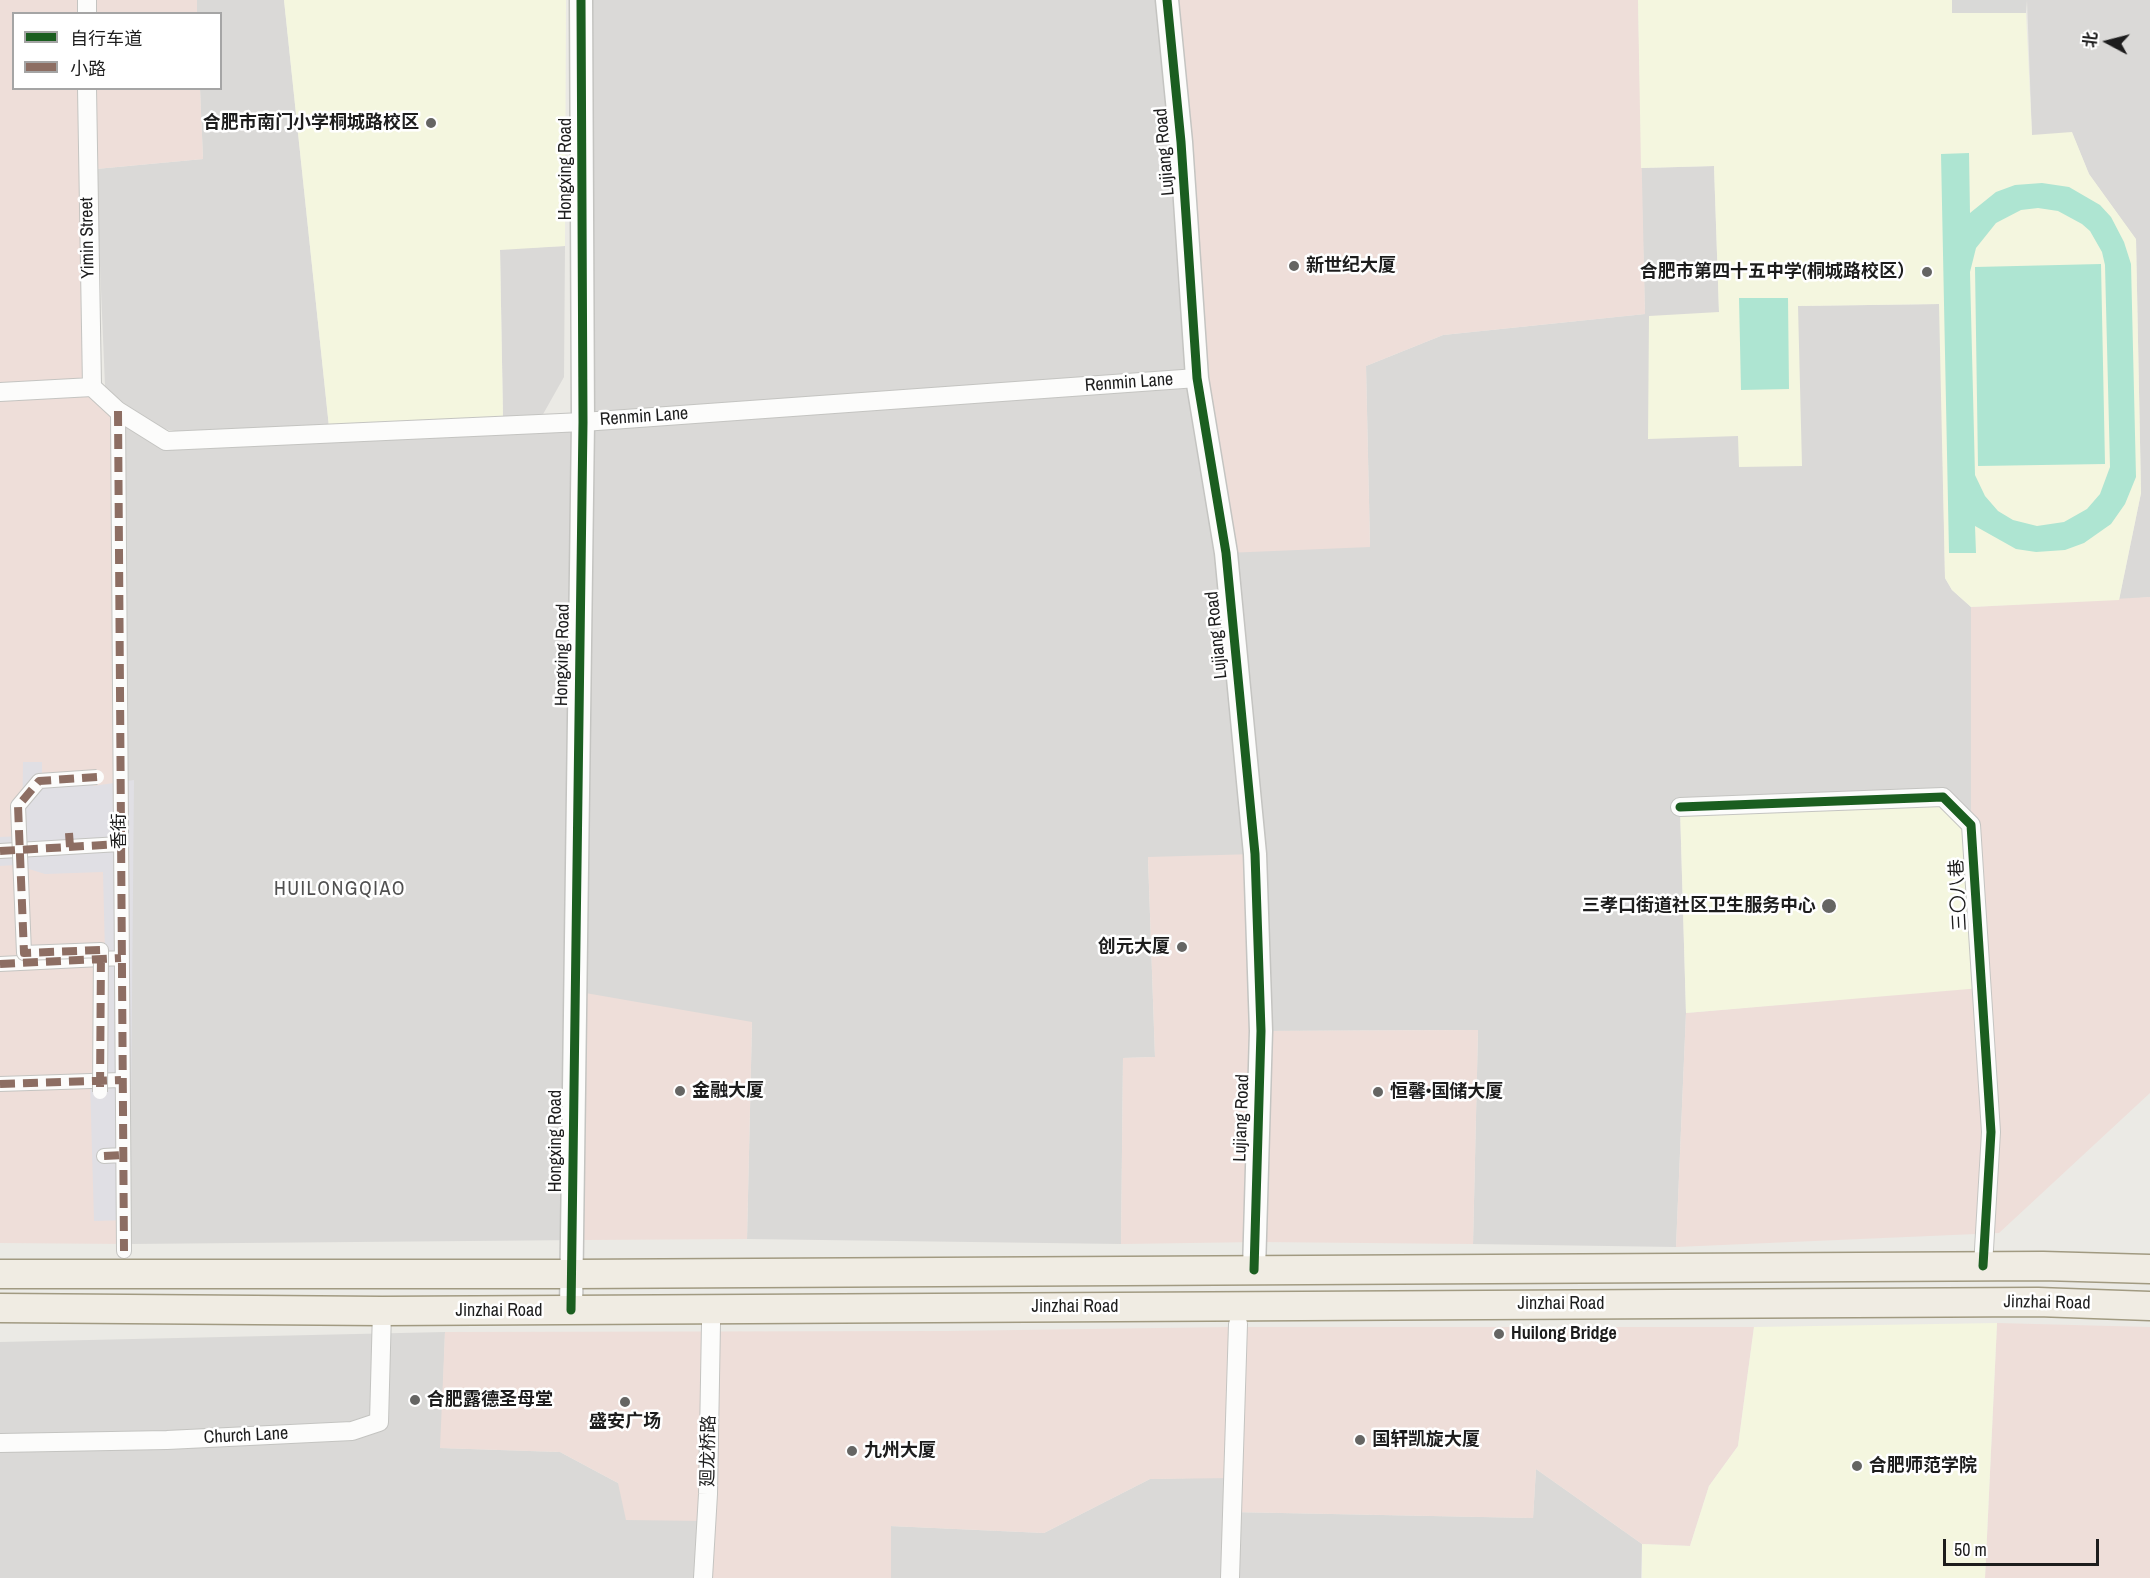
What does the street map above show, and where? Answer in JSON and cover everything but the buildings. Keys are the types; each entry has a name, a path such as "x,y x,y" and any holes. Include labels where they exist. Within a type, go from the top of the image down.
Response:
{"main road":[{"name":"Jinzhai Road","path":"0,1274 572,1275 1983,1266 2150,1269"},
{"name":"Jinzhai Road","path":"0,1308 382,1311 2026,1302 2150,1306"}],"street":[{"name":"Hongxing Road","path":"571,1310 583,422 581,0"},
{"name":"Lujiang Road","path":"1167,0 1181,142 1197,378 1226,553 1255,854 1261,1031 1254,1270"},
{"name":"Yimin Street","path":"87,90 92,387"},
{"name":"Renmin Lane","path":"92,387 118,411 166,441 583,422 1197,378"},
{"path":"0,393 92,387"},
{"name":"香街","path":"118,411 124,1251"},
{"path":"98,777 70,783 39,781 18,806 24,953 101,950 100,1092"},
{"name":"三〇八巷","path":"1680,807 1943,798 1971,825 1991,1132 1983,1266"},
{"path":"0,851 70,840 120,844"},
{"path":"0,964 121,958"},
{"path":"0,1084 122,1080"},
{"path":"104,1156 122,1155"},
{"name":"Church Lane","path":"0,1443 167,1440 352,1431 379,1422 382,1311"},
{"name":"廻龙桥路","path":"703,1578 708,1494 711,1323"},
{"path":"1230,1578 1238,1324"}],"shaded area":[{"path":"0,0 87,0 87,12 12,12 12,90 87,90 92,387 118,411 129,1244 0,1243"},
{"path":"93,0 197,0 197,12 93,12"},
{"path":"197,0 284,0 329,427 192,434 163,429 141,419 105,386 96,169 203,159 200,90 222,90 222,12 197,12"},
{"name":"合肥市南门小学桐城路校区","path":"284,0 566,0 565,246 500,250 503,418 329,427"},
{"path":"581,0 1167,0 1370,547 1366,366 1443,335 1645,314 1641,168 1714,166 1719,312 1648,439 1798,306 1940,304 1945,578 1952,590 1971,607 1971,825 1680,807 1686,1013 1676,1247 1473,1244 1478,1030 1261,1031 1148,858 1155,1057 1123,1058 1121,1244 747,1239 752,1022 582,1240 129,1244 118,411 166,441 583,422"},
{"path":"1167,0 1638,0 1645,314 1443,335 1366,366 1370,547 1226,553"},
{"name":"合肥市第四十五中学(桐城路校区）","path":"1638,0 1952,0 1952,13 2026,13 2032,135 2072,132 2089,174 2136,239 2141,493 2119,600 1971,607 1952,590 1945,578 1939,304 1798,306 1802,466 1739,467 1738,436 1648,439 1649,316 1719,312 1714,166 1641,168"},
{"path":"1952,0 2027,0 2026,13 1952,13"},
{"path":"2027,0 2150,0 2150,597 2119,600 2141,493 2136,240 2089,174 2072,133 2032,136"},
{"path":"94,90 200,90 203,159 96,169"},
{"path":"565,246 564,377 542,416 503,418 500,249"},
{"path":"2150,597 2150,1093 1999,1233 1676,1247 1686,1013 1981,987 1971,825 1971,607"},
{"path":"23,762 42,762 42,773 93,772 93,786 134,780 130,1220 94,1221 90,1081 108,1078 103,872 45,874 16,865 0,866 0,837 22,836"},
{"name":"三孝口街道社区卫生服务中心","path":"1943,797 1971,825 1981,988 1686,1013 1680,807"},
{"path":"1255,854 1261,1031 1478,1030 1473,1244 1259,1242 1121,1244 1123,1058 1155,1057 1148,857"},
{"path":"574,991 752,1022 747,1239 582,1240"},
{"path":"1997,1323 2150,1327 2150,1578 1985,1578"},
{"name":"合肥师范学院","path":"1997,1323 1985,1578 1642,1578 1642,1544 1690,1546 1709,1486 1738,1446 1754,1327"},
{"path":"1230,1327 1754,1327 1738,1446 1709,1486 1690,1546 1642,1544 1536,1469 1533,1518 1232,1512 1233,1478 1150,1479 1044,1533 891,1526 891,1578 703,1578 706,1521 626,1520 618,1483 560,1452 440,1448 445,1332 947,1331"},
{"path":"445,1332 441,1448 560,1452 618,1483 706,1521 703,1578 0,1578 0,1342"},
{"path":"1536,1469 1642,1544 1641,1578 891,1578 890,1526 1044,1533 1150,1479 1233,1477 1232,1512 1533,1518"}],"green space":[{"path":"1969,153 1970,213 1996,192 2015,185 2042,183 2069,187 2100,205 2111,217 2124,242 2131,264 2136,477 2125,504 2111,524 2084,543 2065,550 2036,552 2016,549 1975,526 1976,553 1949,553 1941,154","holes":["2038,208 2058,211 2090,231 2102,252 2105,265 2110,467 2100,494 2087,509 2064,522 2037,526 2013,520 1998,511 1985,496 1975,475 1970,272 1976,248 1996,223 2021,210"]},
{"path":"2101,264 2105,464 1978,466 1975,267"},
{"path":"1739,298 1788,298 1789,389 1741,390"}],"marked path":[{"path":"118,411 124,1251"},
{"path":"97,777 39,781 18,806 24,953 101,950 100,1092"},
{"path":"69,833 70,847"},
{"path":"0,851 120,844"},
{"path":"0,964 121,958"},
{"path":"0,1084 121,1080"},
{"path":"104,1156 122,1155"}],"cycle path":[{"path":"571,1310 583,422 581,0"},
{"path":"1167,0 1181,142 1197,378 1226,553 1255,854 1261,1031 1254,1270"},
{"path":"1680,807 1943,797 1971,825 1991,1132 1983,1266"}],"place":[{"name":"合肥市南门小学桐城路校区","path":"431,123"},
{"name":"新世纪大厦","path":"1294,266"},
{"name":"合肥市第四十五中学(桐城路校区）","path":"1927,272"},
{"name":"三孝口街道社区卫生服务中心","path":"1829,906"},
{"name":"创元大厦","path":"1182,947"},
{"name":"金融大厦","path":"680,1091"},
{"name":"恒馨•国储大厦","path":"1378,1092"},
{"name":"Huilong Bridge","path":"1499,1334"},
{"name":"合肥露德圣母堂","path":"415,1400"},
{"name":"盛安广场","path":"625,1402"},
{"name":"国轩凯旋大厦","path":"1360,1440"},
{"name":"九州大厦","path":"852,1451"},
{"name":"合肥师范学院","path":"1857,1466"}],"district":[{"name":"HUILONGQIAO","path":"340,890"}]}
